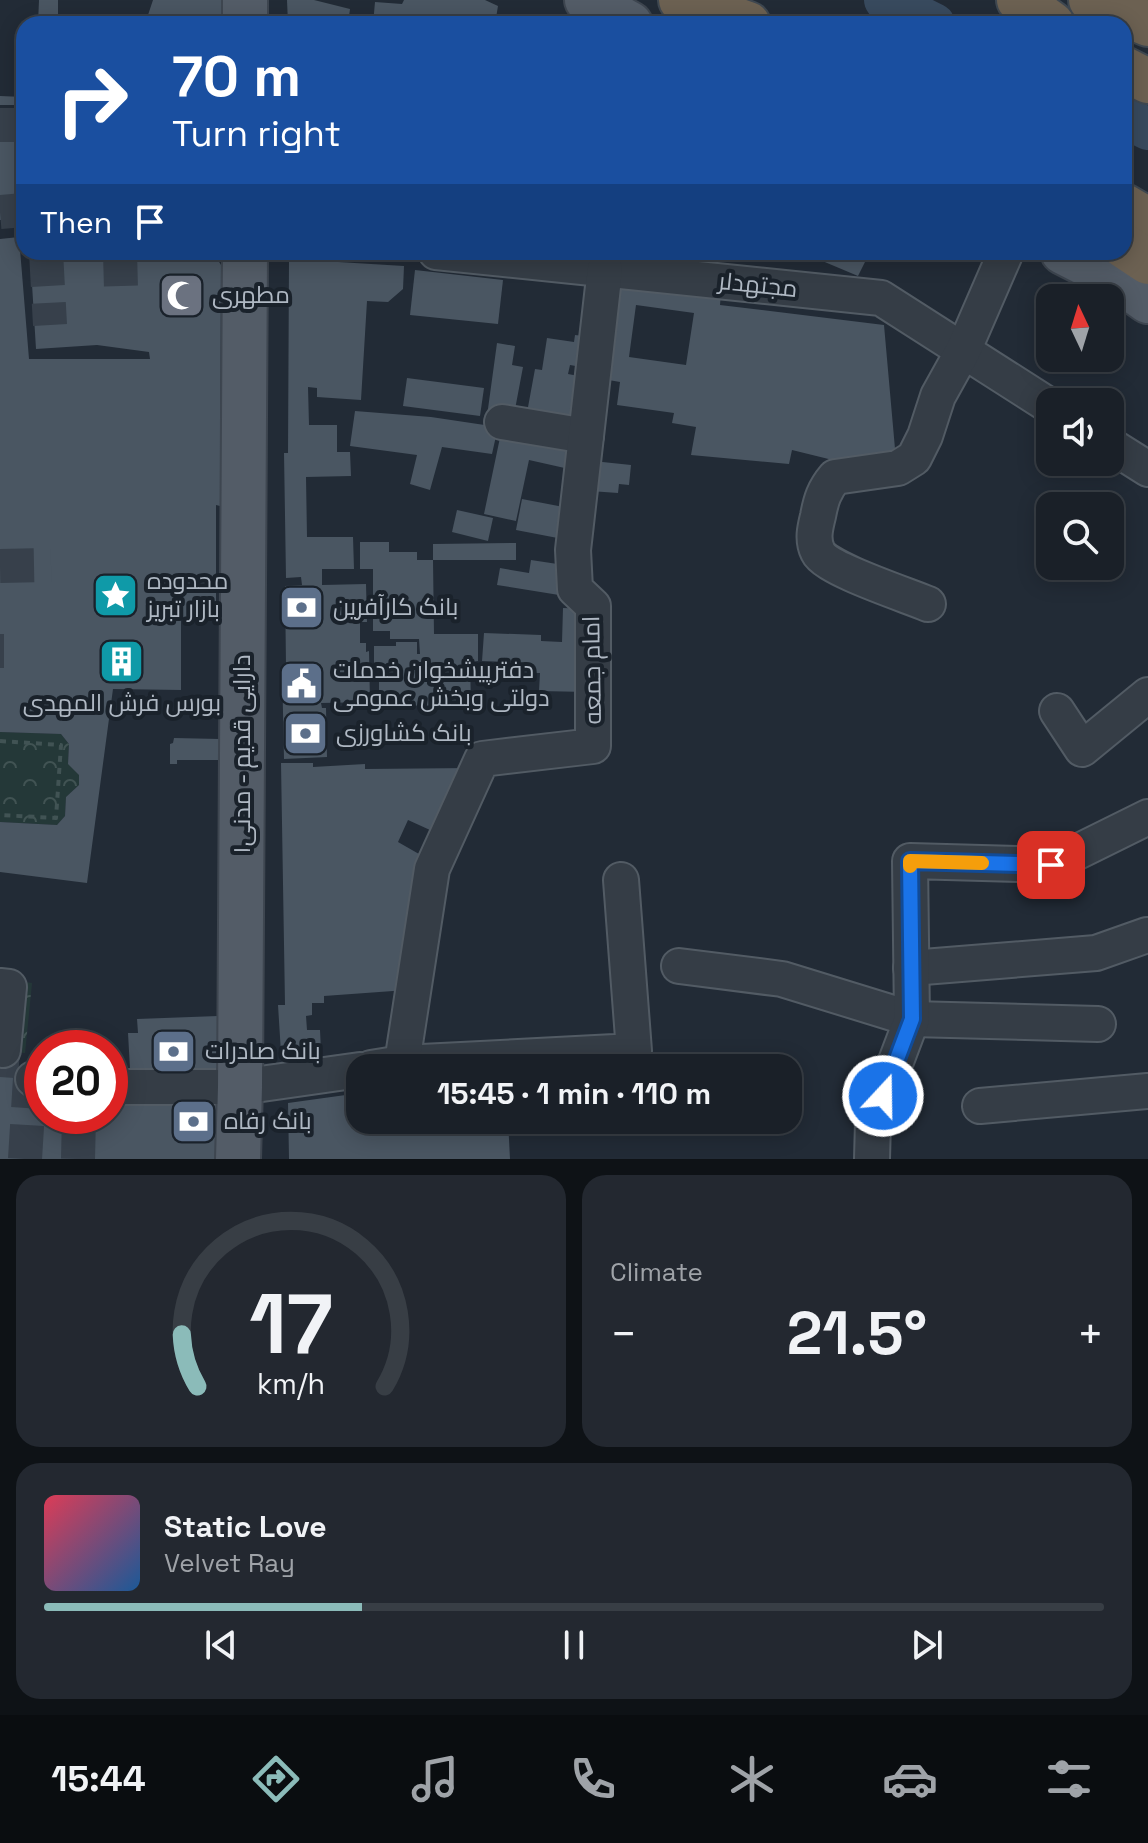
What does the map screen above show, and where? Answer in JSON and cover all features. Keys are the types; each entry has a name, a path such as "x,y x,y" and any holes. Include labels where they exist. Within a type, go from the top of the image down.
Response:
{"highway":[{"path":"662,0 687,16"},
{"path":"681,0 726,16"},
{"path":"1019,0 1041,16"},
{"path":"1091,0 1129,16"},
{"path":"1113,0 1148,24"}],"main road":[{"path":"587,0 616,16"},
{"name":"دارایی قدیم - مدنی۱","path":"238,1159 245,260"},
{"path":"1079,260 1120,281 1148,301"}],"street":[{"name":"مجتهدلر","path":"516,260 881,298 1036,397"},
{"path":"928,604 836,568 821,557 814,536 823,493 835,477 898,468 914,458 938,396 963,351 1003,260"},
{"name":"امام جمعه","path":"389,1054 432,869 482,759 593,746 593,606 575,589 573,550 605,269"},
{"path":"502,422 586,436"},
{"path":"1124,454 1148,469"},
{"path":"1057,711 1082,749 1148,695"},
{"path":"872,1159 873,1122 912,1019 910,861 1051,865 1148,817"},
{"name":"امام جمعه","path":"584,1054 634,1051 621,880"},
{"path":"911,968 1096,953 1148,936"},
{"path":"679,966 782,979 912,1019 1098,1024"},
{"path":"0,986 9,987 3,1050"},
{"path":"128,1087 240,1087 346,1072"},
{"path":"980,1106 1148,1091"}],"path":[{"path":"0,741 61,745 56,818 0,815"}],"green space":[{"path":"0,732 61,734 69,744 68,763 79,775 79,785 66,797 65,816 57,825 0,822"},
{"path":"0,979 32,983 27,1030 24,1030 24,1053 0,1050"}],"building":[{"path":"39,0 58,0 58,16 38,16"},
{"path":"153,0 221,0 221,16 148,16"},
{"path":"287,0 314,0 350,9 349,16 288,16"},
{"path":"404,0 485,0 498,6 496,16 374,16 375,2 402,4"},
{"path":"0,96 16,97 16,105 0,105"},
{"path":"0,117 16,117 16,219 0,220"},
{"path":"16,237 16,260 21,260 29,359 150,359 149,352 97,345 36,349 30,260 218,260 221,265 220,506 216,505 216,618 181,617 181,690 113,689 87,883 0,872 0,822 57,825 65,816 66,797 79,785 79,775 68,764 69,744 61,734 0,732 0,239"},
{"path":"289,260 404,266 403,289 388,302 367,301 361,400 317,397 317,388 308,387 309,425 337,425 337,452 350,452 351,476 306,477 307,537 353,537 354,569 322,569 322,585 366,584 367,622 360,622 360,643 366,643 366,652 369,651 370,702 321,703 322,708 326,708 327,757 284,759 282,666 286,666 285,586 302,585 301,577 286,578 284,453 288,453"},
{"path":"820,260 866,260 858,276"},
{"path":"415,270 503,280 498,324 410,315"},
{"path":"616,281 721,293 720,305 884,325 896,460 861,467 792,450 789,464 691,455 696,427 672,423 674,413 617,405 620,382 603,379","holes":["636,305 694,313 686,365 629,357"]},
{"path":"575,335 592,337 587,368 570,365 568,374 589,378 580,427 526,418 535,369 542,370 547,338 574,342"},
{"path":"497,343 515,346 512,365 523,367 513,420 487,416"},
{"path":"407,378 484,388 480,416 403,406"},
{"path":"355,411 431,417 498,427 492,454 442,447 430,490 410,484 417,455 350,446"},
{"path":"502,428 583,446 578,471 529,460 516,521 484,514"},
{"path":"593,461 631,465 629,485 619,484 618,493 590,491"},
{"path":"522,499 574,509 568,540 516,530"},
{"path":"457,510 493,518 488,541 452,532"},
{"path":"360,542 389,542 389,552 417,552 417,560 433,560 434,634 478,634 478,661 470,662 471,705 379,706 379,666 374,666 374,646 417,642 417,654 420,654 419,639 390,639 390,631 373,631 373,569 360,569"},
{"path":"516,543 516,560 433,560 433,544"},
{"path":"531,560 564,565 559,595 497,585 500,568 529,573"},
{"path":"563,608 591,609 588,692 539,691 540,673 507,673 507,662 482,661 484,633 541,635 541,641 562,642"},
{"path":"174,738 220,739 220,760 177,760 177,764 170,764 170,744"},
{"path":"281,763 313,763 313,767 365,764 365,769 471,768 441,835 408,820 398,842 419,854 407,990 324,996 324,1003 312,1003 312,1015 306,1016 307,1030 320,1030 321,1051 281,1053 278,1005 285,1005"},
{"name":"بانک صادرات","path":"218,1016 220,1080 139,1083 139,1069 130,1069 128,1033 138,1033 137,1019"},
{"path":"0,1050 18,1052 16,1071 24,1071 24,1134 128,1134 128,1093 223,1094 225,1159 0,1159"},
{"path":"346,1095 346,1134 509,1134 510,1159 289,1159 288,1103"}],"waterway":[{"path":"885,0 918,16"},
{"path":"1132,121 1148,129"}],"tunnel":[{"path":"0,125 16,125"},
{"path":"0,212 16,211"},
{"path":"46,260 50,325"},
{"path":"120,260 121,289"},
{"path":"0,566 51,565"},
{"path":"1,1077 3,1050"},
{"path":"25,1159 27,1134"},
{"path":"78,1159 79,1134"}],"slow traffic":[{"path":"910,866 910,861 982,863"}],"place":[{"name":"مطهری","path":"181,295"},
{"name":"محدوده بازار تبریز","path":"116,595"},
{"name":"بانک کارآفرین","path":"302,607"},
{"name":"بورس فرش المهدی","path":"122,661"},
{"name":"دفترپیشخوان خدمات دولتی وبخش عمومی","path":"302,684"},
{"name":"بانک کشاورزی","path":"305,733"},
{"name":"بانک صادرات","path":"174,1051"},
{"name":"بانک رفاه","path":"193,1121"}],"route":[{"path":"883,1096 912,1019 910,861 1051,865"}]}
